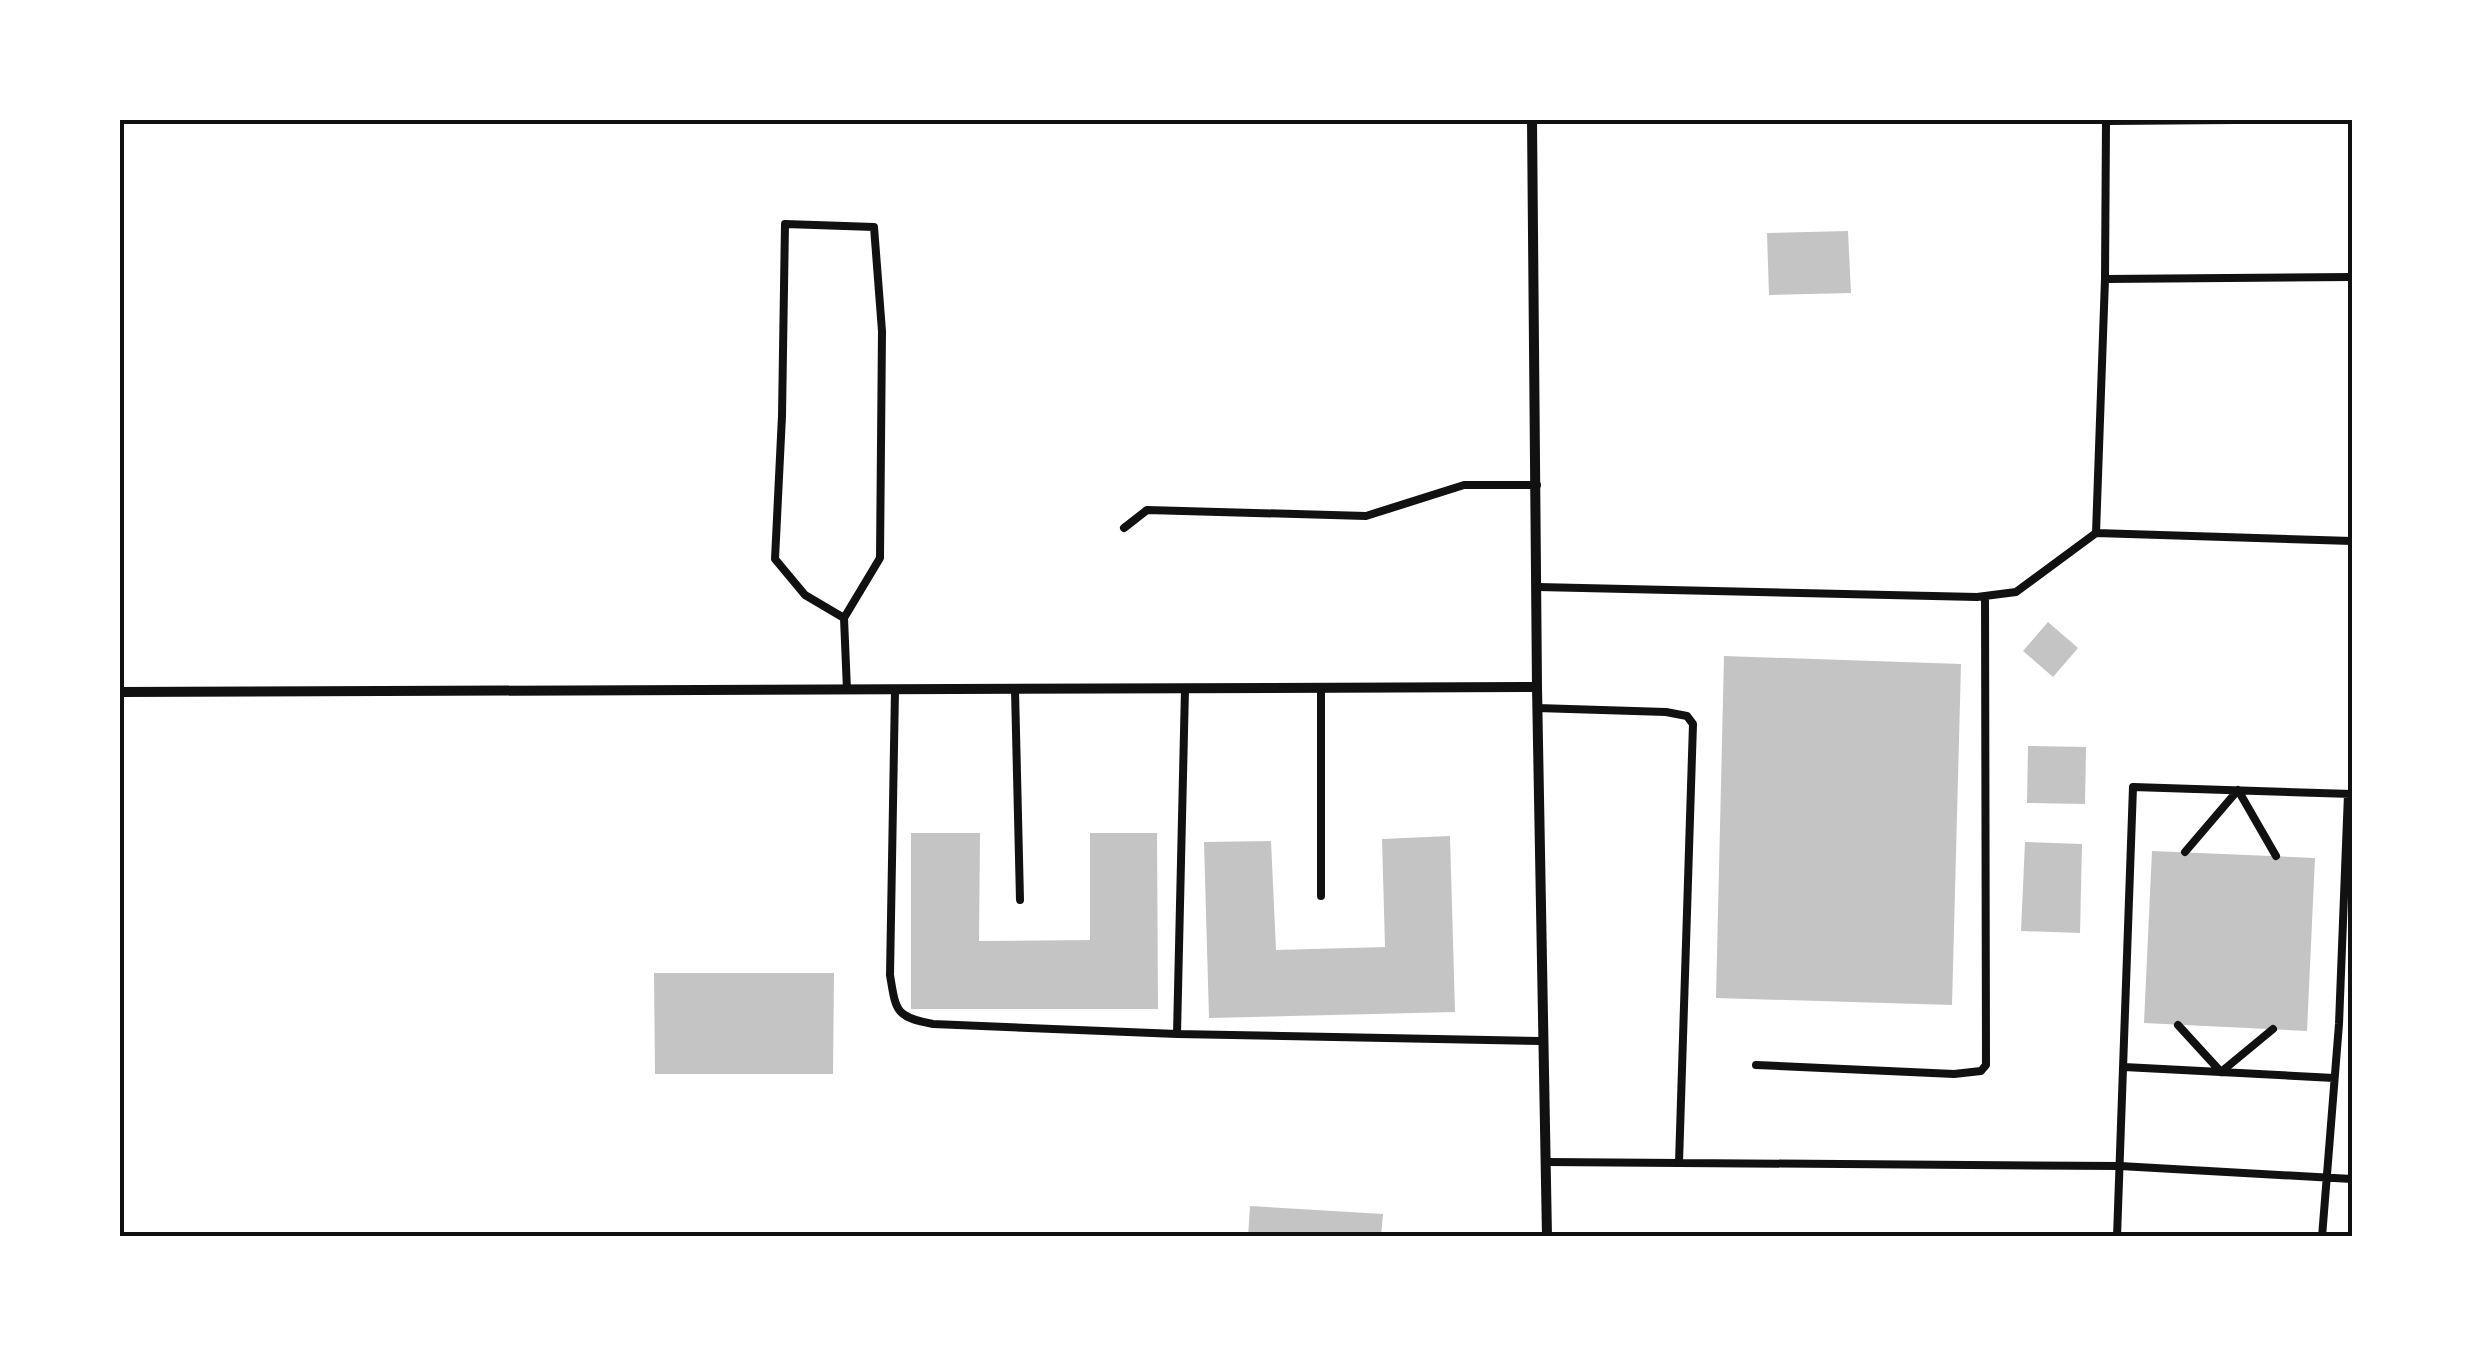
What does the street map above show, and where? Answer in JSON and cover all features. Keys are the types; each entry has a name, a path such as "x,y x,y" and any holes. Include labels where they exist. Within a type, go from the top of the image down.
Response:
{"street":[{"path":"1532,120 1547,1237"},
{"path":"120,692 1537,687"}],"lane":[{"path":"2096,532 2106,121 2235,120"},
{"path":"844,618 805,595 774,559 782,416 785,224 874,227 882,331 880,558 844,618 847,690"},
{"path":"2105,279 2352,277"},
{"path":"1124,528 1147,510 1366,516 1464,485 1537,485"},
{"path":"1538,587 1985,596 2016,592 2096,532 2352,541"},
{"path":"1756,1065 1954,1074 1980,1071 1986,1065 1985,596"},
{"path":"1321,688 1321,896"},
{"path":"1177,1034 1184,689"},
{"path":"895,690 890,975 895,1005 908,1020 1177,1034 1543,1040"},
{"path":"1016,690 1020,900"},
{"path":"1538,708 1666,712 1688,716 1693,724 1679,1162"},
{"path":"2117,1237 2133,787 2350,794 2339,1024 2322,1237"},
{"path":"2185,852 2238,790"},
{"path":"2238,790 2276,856"},
{"path":"2178,1024 2222,1072"},
{"path":"2339,1024 2352,1025"},
{"path":"2222,1072 2273,1029"},
{"path":"2124,1067 2334,1078"},
{"path":"1546,1162 2120,1166 2352,1179"}],"building":[{"path":"1848,231 1851,293 1769,295 1767,233"},
{"path":"2048,622 2078,648 2053,677 2023,651"},
{"path":"1724,656 1961,664 1952,1005 1716,998"},
{"path":"2028,746 2086,747 2085,804 2027,803"},
{"path":"911,833 980,833 979,941 1090,940 1090,833 1157,833 1158,1009 911,1009"},
{"path":"1450,836 1455,1012 1209,1018 1204,842 1271,841 1276,950 1385,947 1382,839"},
{"path":"2025,842 2082,844 2080,933 2021,931"},
{"path":"2152,851 2315,858 2307,1031 2144,1023"},
{"path":"654,973 834,973 833,1074 655,1074"},
{"path":"1250,1206 1383,1214 1381,1237 1248,1237"}]}
